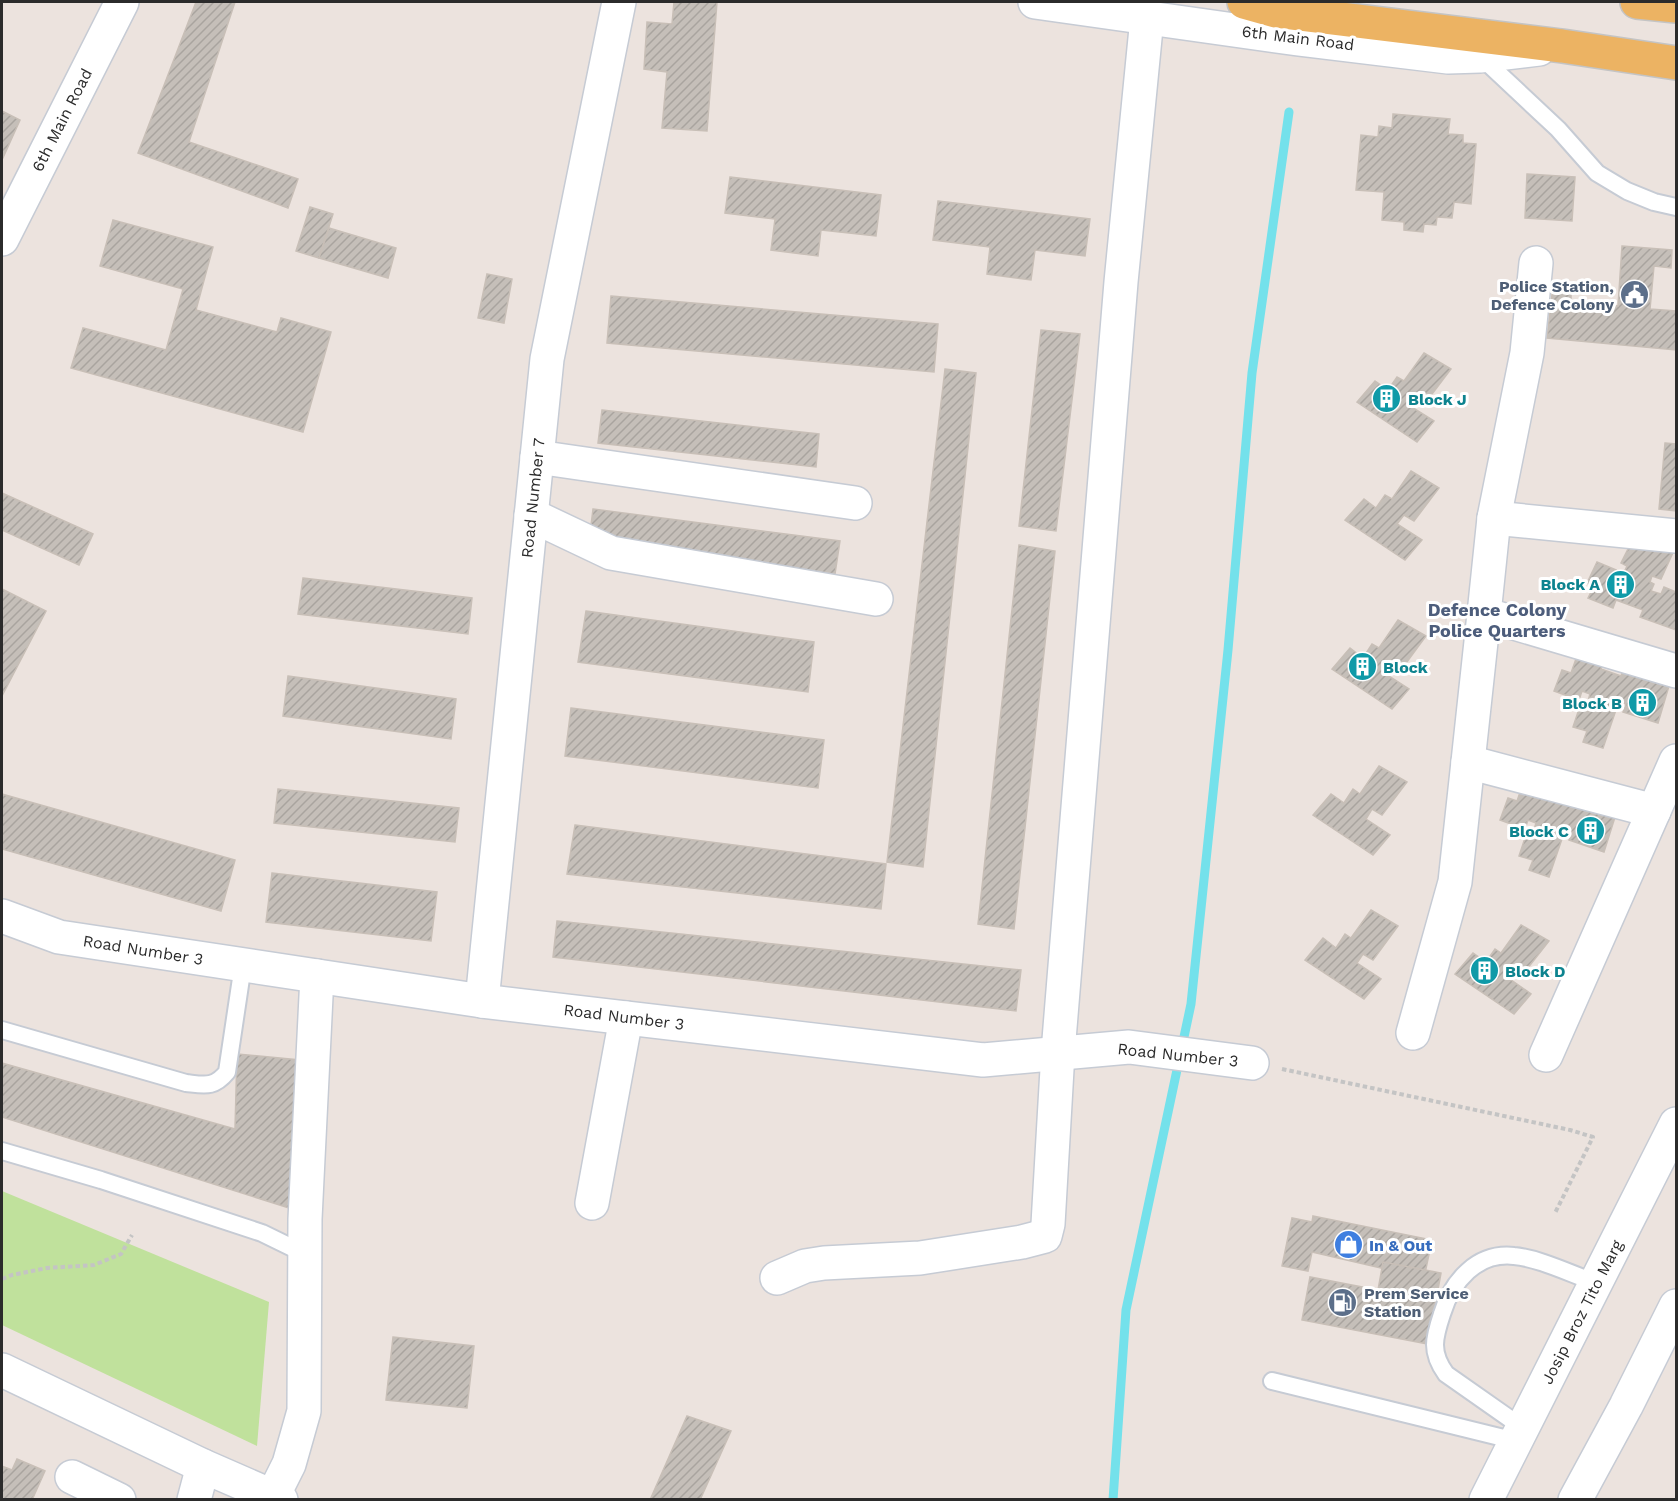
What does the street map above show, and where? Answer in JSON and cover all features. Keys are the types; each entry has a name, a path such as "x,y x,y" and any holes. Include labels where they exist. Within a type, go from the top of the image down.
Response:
{"main road":[{"path":"1244,2 1276,11 1562,46 1677,63"},
{"path":"1637,2 1677,6"}],"street":[{"name":"6th Main Road","path":"4,229 122,2"},
{"name":"Road Number 7","path":"482,1001 547,359 619,2"},
{"name":"6th Main Road","path":"1035,2 1298,39 1448,57 1480,56 1562,46"},
{"path":"777,1278 805,1266 824,1263 920,1258 1022,1242 1045,1236 1048,1224 1058,1052 1121,282 1147,18"},
{"path":"1413,1033 1455,882 1494,518 1527,353 1536,264"},
{"path":"537,457 855,503"},
{"path":"531,515 611,553 876,598"},
{"path":"1494,518 1677,536"},
{"path":"1484,614 1677,671"},
{"path":"1546,1055 1677,761"},
{"path":"1468,762 1654,811"},
{"name":"Road Number 3","path":"2,916 59,937 482,1001 983,1060 1129,1047 1252,1063"},
{"path":"2,1370 203,1466 277,1498 304,1411 306,1207 317,976"},
{"path":"592,1203 626,1018"},
{"name":"Josip Broz Tito Marg","path":"1486,1500 1677,1124"},
{"path":"1575,1500 1677,1306"},
{"path":"1591,1500 1626,1406"},
{"path":"194,1500 203,1466"},
{"path":"72,1478 119,1500"}],"lane":[{"path":"1480,56 1558,129 1597,173 1627,191 1654,202 1677,207"},
{"path":"2,1030 186,1083 206,1085 218,1083 227,1072 243,965"},
{"path":"2,1151 101,1180 262,1233 305,1254"},
{"path":"1519,1435 1446,1374 1440,1366 1434,1347 1434,1337 1445,1304 1455,1285 1469,1268 1481,1261 1497,1257 1513,1256 1529,1259 1597,1283"},
{"path":"1272,1381 1519,1435"}],"path":[{"path":"1252,1063 1570,1130 1593,1137 1555,1213"},
{"path":"2,1279 47,1268 94,1265 121,1254 132,1235"}],"green space":[{"path":"2,1191 269,1302 257,1446 2,1325"}],"building":[{"path":"196,2 235,2 189,142 298,179 288,208 138,153"},
{"path":"674,2 717,2 707,131 662,128 667,72 644,69 647,22 672,24"},
{"path":"2,111 20,120 2,160"},
{"path":"1393,114 1450,119 1448,134 1463,135 1463,143 1476,144 1471,204 1454,202 1452,218 1437,217 1436,225 1424,224 1423,232 1404,230 1404,222 1382,220 1384,192 1356,190 1361,135 1378,137 1379,126 1392,128"},
{"path":"1527,174 1575,177 1572,221 1525,218"},
{"path":"730,177 881,195 876,236 821,230 818,256 771,250 775,219 725,213"},
{"path":"938,201 1090,219 1085,256 1035,250 1031,280 987,274 990,247 933,240"},
{"path":"310,207 333,214 319,258 296,251"},
{"path":"113,220 213,247 196,310 277,332 281,318 331,332 303,432 71,368 83,328 166,350 183,289 100,266"},
{"path":"329,228 396,248 388,278 319,258"},
{"name":"Police Station, Defence Colony","path":"1622,246 1672,250 1671,268 1654,266 1650,309 1676,311 1676,350 1547,338 1553,286 1571,288 1571,301 1618,306"},
{"path":"487,274 512,279 504,323 478,318"},
{"path":"611,296 938,324 934,372 607,343"},
{"path":"1041,330 1080,334 1056,531 1019,526"},
{"name":"Block J","path":"1424,353 1451,369 1426,402 1416,396 1410,406 1434,421 1417,442 1357,402 1375,381 1388,390 1397,377 1404,381"},
{"path":"945,369 976,373 923,867 887,862"},
{"path":"602,410 819,434 816,467 598,443"},
{"path":"1665,443 1676,444 1676,511 1659,509"},
{"path":"1411,471 1439,488 1414,521 1404,515 1397,524 1422,540 1405,560 1345,520 1364,499 1376,508 1385,495 1392,499"},
{"path":"2,493 93,534 79,565 2,530"},
{"path":"593,509 840,541 835,574 589,542"},
{"name":"Block A","path":"1631,543 1676,546 1661,579 1652,576 1650,582 1654,584 1651,591 1661,594 1664,587 1676,592 1676,630 1640,617 1643,610 1616,600 1613,608 1588,598 1594,586 1587,583 1597,562 1616,570 1613,576 1621,579 1627,566 1621,563"},
{"path":"1019,545 1055,551 1014,929 978,924"},
{"path":"303,578 472,598 468,634 298,614"},
{"path":"2,589 46,611 2,696"},
{"path":"586,611 814,642 808,692 578,662"},
{"name":"Block","path":"1398,620 1426,636 1401,670 1391,664 1384,673 1409,689 1392,709 1332,669 1350,648 1363,658 1372,644 1379,648"},
{"name":"Block B","path":"1577,656 1603,664 1601,669 1621,676 1623,670 1669,686 1658,723 1623,712 1626,704 1619,701 1603,748 1583,742 1587,731 1573,727 1580,706 1586,708 1590,694 1582,691 1579,700 1554,691 1562,670 1571,673"},
{"path":"288,676 456,699 451,739 283,716"},
{"path":"571,708 824,740 818,788 565,756"},
{"path":"1379,766 1407,782 1382,815 1372,809 1366,819 1390,835 1373,855 1313,815 1331,794 1344,803 1353,789 1360,794"},
{"name":"Block C","path":"1523,784 1616,814 1604,852 1569,840 1572,832 1565,830 1549,877 1529,870 1533,860 1519,856 1526,835 1532,837 1536,823 1528,820 1525,829 1500,820 1508,798 1517,801"},
{"path":"278,789 459,808 455,842 274,823"},
{"path":"2,794 235,860 221,911 2,849"},
{"path":"575,825 886,864 881,909 567,874"},
{"path":"272,873 437,892 431,941 266,922"},
{"path":"1371,910 1398,926 1373,960 1363,954 1357,963 1381,979 1364,999 1305,960 1323,938 1336,948 1345,934 1351,938"},
{"path":"557,921 1021,970 1016,1011 553,957"},
{"name":"Block D","path":"1521,925 1549,941 1523,974 1513,969 1507,977 1531,994 1514,1014 1455,974 1473,953 1486,962 1495,949 1501,953"},
{"path":"237,1054 300,1060 289,1208 2,1117 2,1063 235,1129"},
{"path":"1313,1216 1432,1240 1424,1278 1312,1252 1308,1271 1282,1266 1292,1218 1312,1222"},
{"path":"1383,1262 1441,1273 1428,1344 1302,1320 1310,1277 1378,1290"},
{"path":"393,1337 474,1346 467,1408 386,1400"},
{"path":"687,1416 731,1431 700,1500 650,1500"},
{"path":"17,1459 45,1471 32,1500 2,1500 2,1466 12,1470"}],"waterway":[{"path":"1113,1500 1126,1310 1191,1004 1228,650 1252,373 1289,112"}],"place":[{"name":"Police Station, Defence Colony","path":"1635,295"},
{"name":"Block J","path":"1387,399"},
{"name":"Block A","path":"1621,584"},
{"name":"Block","path":"1362,667"},
{"name":"Block B","path":"1643,703"},
{"name":"Block C","path":"1590,831"},
{"name":"Block D","path":"1484,971"},
{"name":"In & Out","path":"1348,1245"},
{"name":"Prem Service Station","path":"1343,1302"}],"district":[{"name":"Defence Colony Police Quarters","path":"1497,619"}]}
